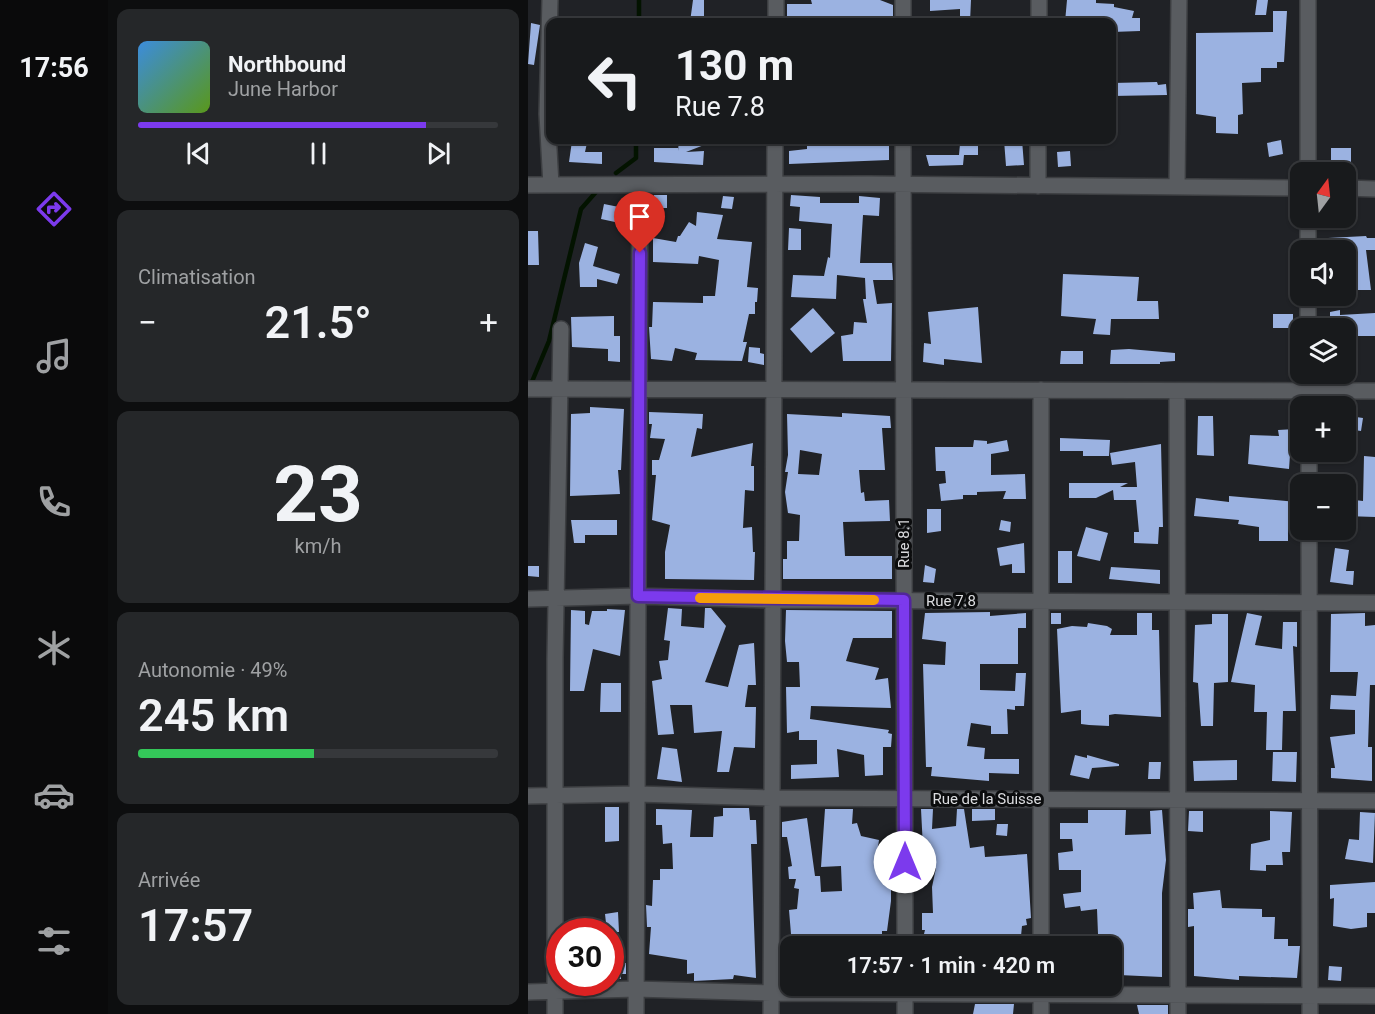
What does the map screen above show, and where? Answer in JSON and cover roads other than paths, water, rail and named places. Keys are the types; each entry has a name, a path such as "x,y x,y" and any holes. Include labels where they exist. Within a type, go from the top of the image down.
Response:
{"street":[{"path":"550,0 550,18"},
{"path":"776,0 776,18"},
{"path":"903,0 903,18"},
{"path":"1039,0 1039,18"},
{"path":"1177,187 1179,0"},
{"path":"1308,0 1308,162"},
{"path":"549,144 551,185"},
{"path":"771,1014 775,144"},
{"name":"Rue 8.1","path":"903,144 905,936"},
{"path":"1038,144 1038,186"},
{"path":"528,185 775,184 1290,188"},
{"path":"636,1014 640,185"},
{"path":"1356,188 1375,189"},
{"path":"555,918 556,599 561,329"},
{"path":"528,389 1177,391 1290,398"},
{"path":"1041,390 1041,936"},
{"path":"1177,391 1178,1014"},
{"path":"1334,396 1375,391"},
{"path":"1309,540 1310,1014"},
{"name":"Rue 7.8","path":"528,598 638,596 773,600 1375,603"},
{"name":"Rue de la Suisse","path":"528,796 637,794 772,798 1375,801"},
{"path":"624,989 780,993"},
{"path":"528,992 546,992"},
{"path":"1122,993 1375,996"},
{"path":"555,996 555,1014"},
{"path":"905,996 905,1014"},
{"path":"1041,996 1041,1014"}],"waterway":[{"path":"639,0 639,18"},
{"path":"616,173 636,158 636,144"},
{"path":"531,384 549,341 581,209 596,192"}]}
